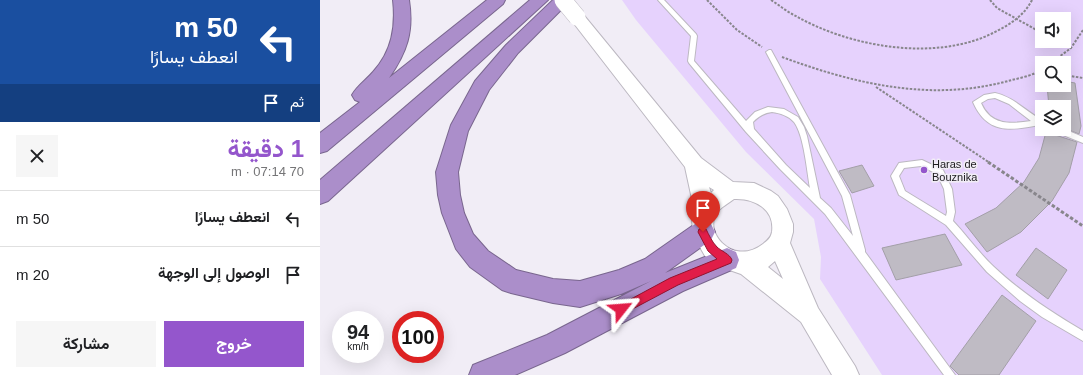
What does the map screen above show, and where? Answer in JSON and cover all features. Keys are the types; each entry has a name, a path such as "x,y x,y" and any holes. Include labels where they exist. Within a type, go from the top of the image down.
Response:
{"highway":[{"path":"320,136 376,82 393,59 400,41 404,14 401,0"},
{"path":"320,145 497,0"},
{"path":"320,194 454,74 540,0"},
{"path":"563,0 512,49 482,86 458,130 447,172 449,195 453,213 464,241 479,259 511,281 553,291 580,294 621,282 654,267 704,221"},
{"path":"483,375 556,344 674,282 736,261"}],"street":[{"path":"563,0 694,164 730,191"},
{"path":"694,164 704,221 711,248 718,255 736,261 810,316"},
{"path":"704,221 711,202 719,195 730,191 743,190 756,192 768,198 777,208 782,219 783,232 779,244 771,254 759,261 736,261"},
{"path":"779,244 810,316 846,375"}],"lane":[{"path":"660,0 694,36 691,61 783,167 828,211 950,375"},
{"path":"769,52 846,195 862,255"},
{"path":"985,95 997,95 1013,102 1041,123 1001,125 989,121 980,113 977,102 985,95"},
{"path":"750,130 748,121 757,112 769,109 783,111 797,120 802,133 816,199"},
{"path":"1071,135 1083,140"},
{"path":"949,222 951,212 948,189 940,172 922,163 902,165 895,176 902,193 949,222 990,269 1023,298 1045,314 1083,336"}],"path":[{"path":"707,0 737,30 769,52 820,72 875,86 914,90 960,90 998,84 1035,73"},
{"path":"771,0 784,10 824,30 873,45 917,49 953,46 993,35 1017,20 1032,0"},
{"path":"990,0 997,8 1035,29"},
{"path":"1060,56 1071,48 1083,30"},
{"path":"1071,76 1083,78"},
{"path":"875,86 1083,226"}],"shaded area":[{"name":"Haras de Bouznika","path":"622,0 1083,0 1083,375 882,375 820,279 821,257 814,219 746,152 636,20"}],"building":[{"path":"1071,82 1075,83 1081,126 1079,134 1071,131 1071,100 1048,100 1048,92 1071,92"},
{"path":"1045,136 1058,136 1077,142 1069,173 1052,201 1021,232 987,252 965,224 996,208 1024,182 1039,158"},
{"path":"862,165 874,186 852,193 839,171"},
{"path":"945,234 962,265 896,280 882,248"},
{"path":"1036,248 1067,270 1048,299 1016,275"},
{"path":"1002,295 1036,321 999,375 959,375 950,366"}],"place":[{"name":"Haras de Bouznika","path":"924,170"}],"route":[{"path":"621,309 674,282 727,260 718,255 711,248 706,241 703,232"}]}
